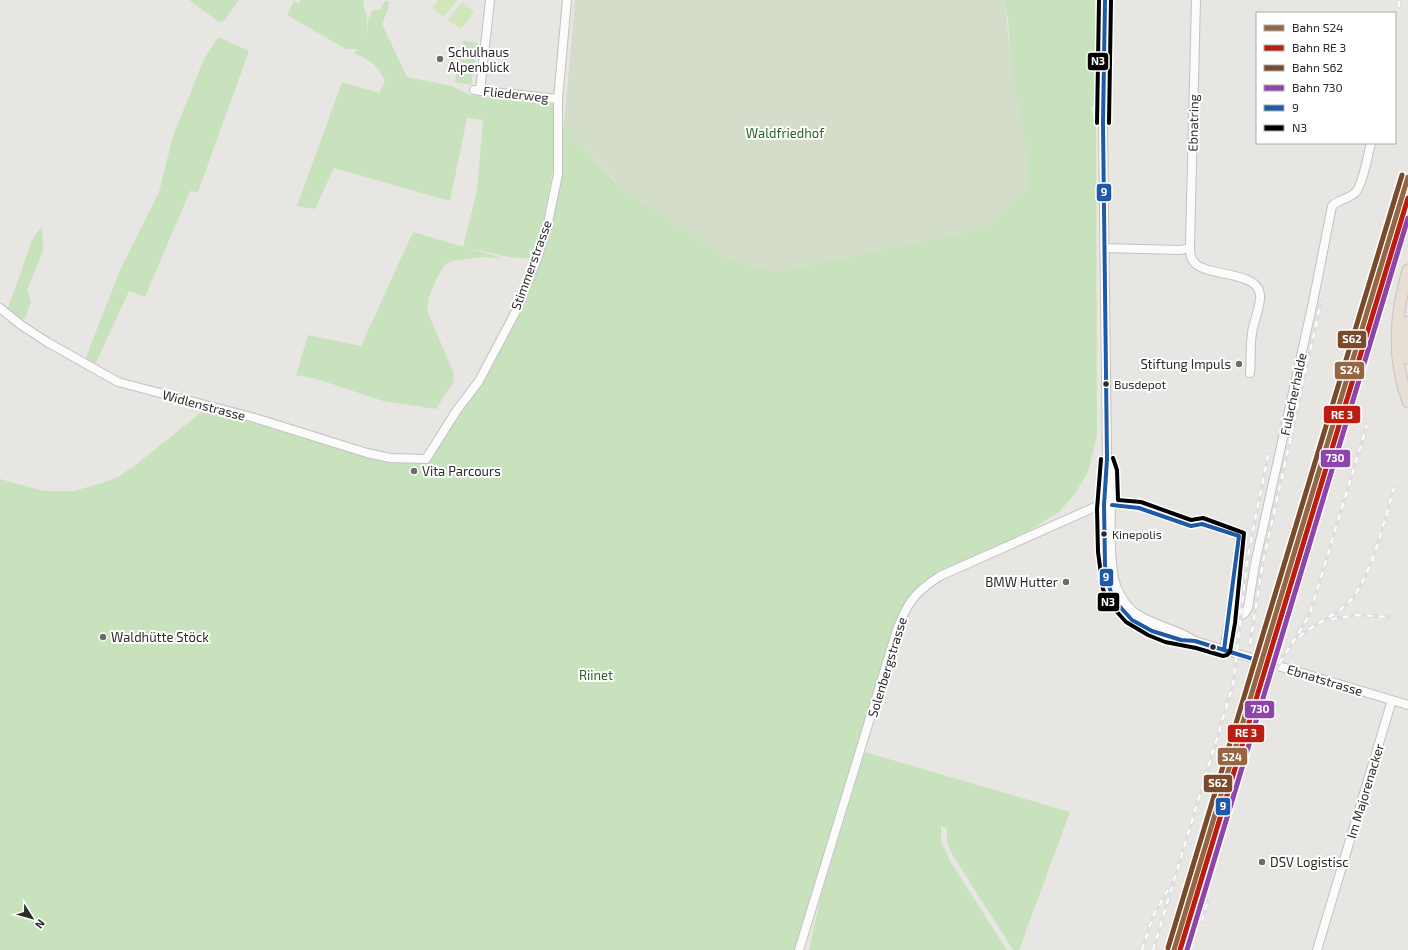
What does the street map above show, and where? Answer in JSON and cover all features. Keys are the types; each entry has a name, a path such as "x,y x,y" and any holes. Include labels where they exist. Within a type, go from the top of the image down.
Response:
{"highway":[{"path":"1408,270 1400,299 1396,332 1398,364 1408,402"},
{"path":"1408,322 1408,358"}],"street":[{"name":"Fliederweg","path":"490,0 477,90 558,99"},
{"name":"Stimmerstrasse","path":"426,459 457,410 479,381 514,313 537,259 548,223 558,174 558,99 567,0"},
{"name":"Ebnatstrasse","path":"1105,0 1103,123 1108,505 1105,564 1106,576 1113,599 1132,620 1152,631 1181,640 1195,641 1408,705"},
{"name":"Ebnatring","path":"1196,0 1190,245 1191,258 1195,264 1201,268 1231,275 1257,286 1261,295 1252,333 1250,373"},
{"name":"Fulacherhalde","path":"1224,650 1229,622 1245,613 1248,608 1332,206 1337,200 1349,196 1357,191 1371,144"},
{"path":"1104,248 1181,250 1188,248 1190,245"},
{"name":"Widlenstrasse","path":"0,308 21,325 40,337 118,382 255,418 367,453 390,458 426,459"},
{"name":"Solenbergstrasse","path":"799,950 897,630 907,605 925,585 940,576 1095,507 1108,505"},
{"path":"1180,950 1266,663"},
{"name":"Im Majorenacker","path":"1317,950 1392,700"}],"green space":[{"path":"189,0 239,0 225,20 219,22"},
{"name":"Riinet","path":"301,0 364,0 363,7 366,11 368,34 368,19 373,10 380,10 385,1 389,1 388,9 382,24 407,77 452,86 470,95 554,104 553,171 537,254 558,174 564,123 615,182 732,260 759,266 772,272 980,229 1028,187 1011,61 1008,19 1003,0 1100,0 1098,107 1091,107 1096,127 1097,435 1088,472 1074,495 1059,512 991,554 950,571 907,605 799,950 0,950 0,479 44,491 74,491 102,483 118,477 138,463 209,406 367,453 422,460 479,381 536,259 509,257 463,247 477,191 483,120 467,118 450,201 334,168 315,209 297,206 342,82 379,93 385,81 373,64 354,53 358,49 346,49 287,15 294,1 299,4"},
{"path":"438,0 457,0 444,17 432,8"},
{"name":"Waldfriedhof","path":"575,0 1003,0 1013,76 1025,139 1028,187 980,229 772,272 759,266 732,260 624,191 564,123"},
{"path":"462,2 474,12 461,29 448,20"},
{"path":"218,37 249,51 198,192 190,191 145,297 129,291 94,367 86,362 86,357 121,268 159,192 173,136 204,59"},
{"path":"463,41 478,43 471,85 455,82"},
{"path":"42,228 43,251 27,290 31,302 25,318 19,321 7,311 32,240 37,232"},
{"path":"413,232 502,258 482,257 451,261 444,266 437,278 429,297 427,311 453,371 454,381 436,409 383,401 317,379 296,375 308,335 361,346"},
{"path":"865,752 1070,812 1019,950 1015,950 1011,947 952,854 947,841 947,828 941,826 941,841 950,861 1007,950 809,950 821,895"}],"railway":[{"path":"1399,0 1399,7"},
{"path":"1250,644 1263,562 1321,302"},
{"path":"1202,903 1267,688 1311,610 1367,425"},
{"path":"1153,950 1233,685 1247,561 1268,455"},
{"path":"1299,637 1342,609 1356,594 1370,566 1394,488"},
{"path":"1331,619 1358,615 1390,617"},
{"path":"1183,909 1198,878 1215,849"},
{"path":"1142,950 1153,916 1168,890"},
{"path":"1202,921 1209,897"}],"rail line":[{"name":"S62","path":"1168,948 1402,175"},
{"name":"S24","path":"1174,950 1408,177"},
{"name":"730","path":"1187,950 1408,218"}],"transit line":[{"name":"N3","path":"1097,123 1099,0"},
{"name":"9","path":"1105,0 1103,123 1107,459 1104,505 1106,576 1113,599 1132,620 1152,631 1181,640 1195,641 1266,663"},
{"name":"N3","path":"1109,123 1111,0"},
{"path":"1180,950 1408,198"},
{"name":"N3","path":"1101,459 1097,509 1098,552 1103,589 1108,602 1126,622 1148,635 1165,642 1196,648 1223,656 1227,655 1230,652 1235,623 1244,533 1203,518 1191,520 1141,502 1118,500 1117,470 1113,458"},
{"name":"9","path":"1112,505 1139,508 1191,526 1202,524 1239,536 1224,650"},
{"name":"9","path":"1180,950 1266,663"}],"place":[{"name":"Schulhaus Alpenblick","path":"440,59"},
{"name":"Stiftung Impuls","path":"1239,364"},
{"name":"Busdepot","path":"1106,384"},
{"name":"Vita Parcours","path":"414,471"},
{"name":"Kinepolis","path":"1104,534"},
{"name":"BMW Hutter","path":"1066,582"},
{"name":"Waldhütte Stöck","path":"103,637"},
{"name":"DSV Logistisc","path":"1262,862"}]}
